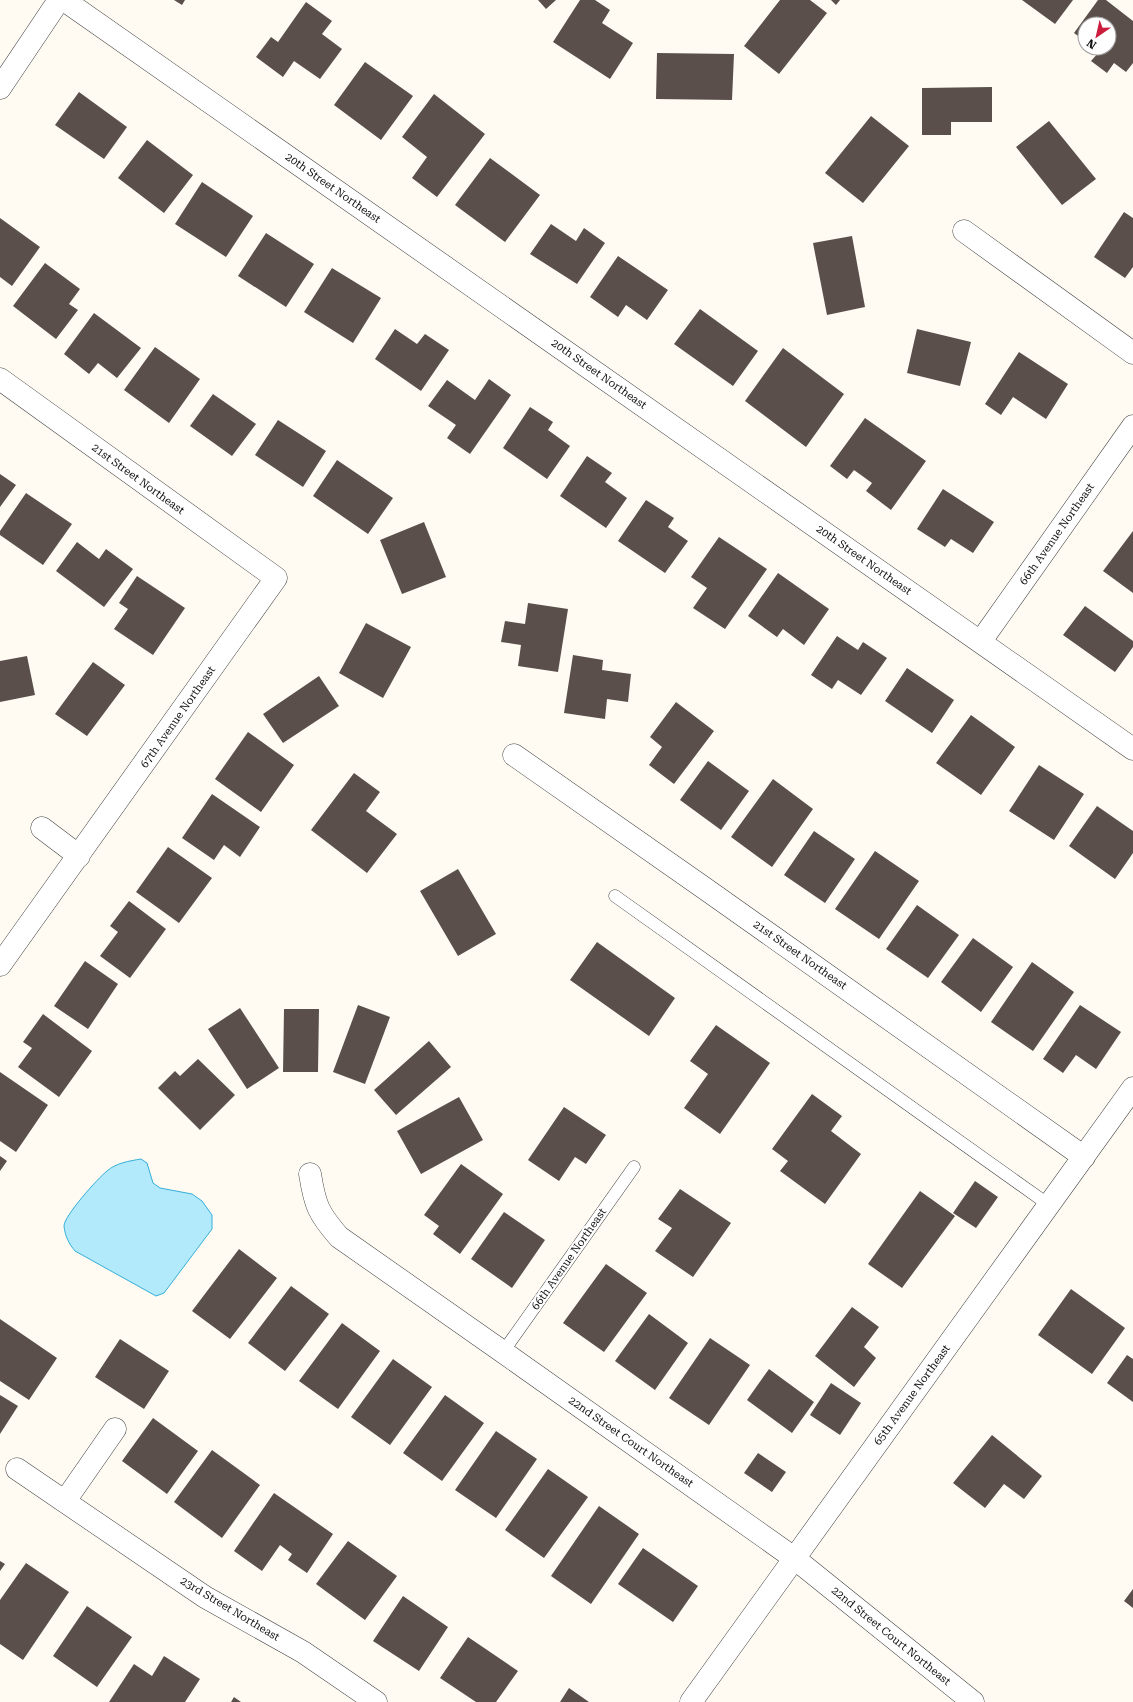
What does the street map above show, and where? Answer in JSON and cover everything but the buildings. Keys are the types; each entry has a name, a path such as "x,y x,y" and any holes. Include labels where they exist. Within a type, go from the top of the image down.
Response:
{"street":[{"path":"0,88 59,0"},
{"name":"20th Street Northeast","path":"64,0 981,641 1133,749"},
{"path":"964,231 1133,352"},
{"name":"21st Street Northeast","path":"0,379 276,578"},
{"name":"66th Avenue Northeast","path":"981,641 1133,426"},
{"name":"67th Avenue Northeast","path":"0,965 276,578"},
{"name":"21st Street Northeast","path":"514,755 1084,1157"},
{"path":"42,828 79,856"},
{"name":"65th Avenue Northeast","path":"692,1702 1133,1088"},
{"name":"22nd Street Court Northeast","path":"310,1174 314,1200 323,1220 339,1237 794,1558 973,1702"},
{"path":"65,1502 115,1429"},
{"name":"23rd Street Northeast","path":"17,1469 205,1597 303,1652 376,1702"}],"lane":[{"path":"615,896 1049,1205"},
{"name":"66th Avenue Northeast","path":"503,1352 634,1167"}],"water":[{"path":"141,1159 147,1163 153,1183 160,1188 192,1194 202,1201 212,1215 212,1229 164,1293 156,1296 75,1251 68,1240 64,1226 65,1221 75,1206 96,1181 107,1171 119,1164"}]}
